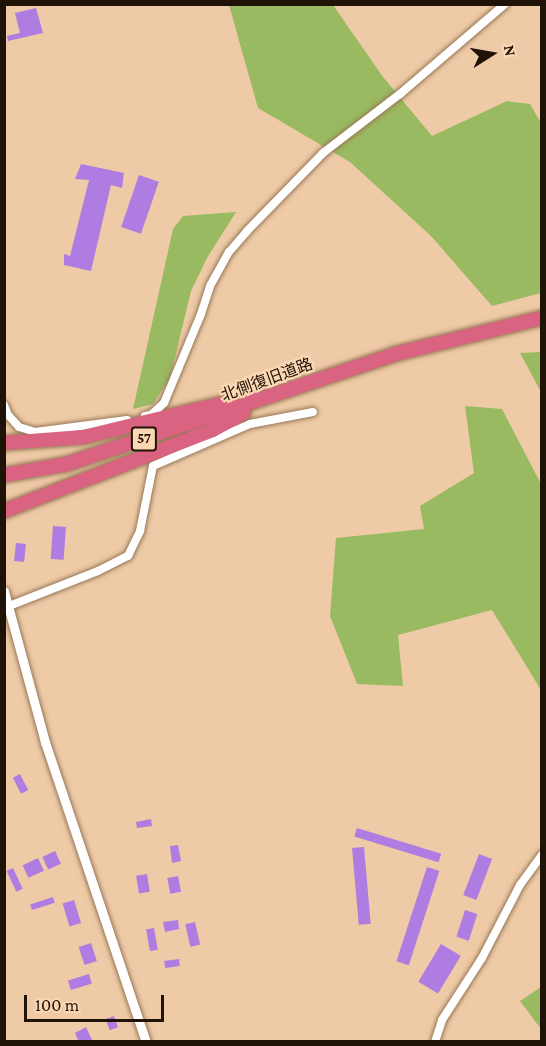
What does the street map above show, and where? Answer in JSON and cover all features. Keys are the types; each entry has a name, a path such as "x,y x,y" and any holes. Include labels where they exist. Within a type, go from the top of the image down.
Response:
{"highway":[{"name":"北側復旧道路","path":"4,475 75,461 395,354 542,318"},
{"path":"4,443 83,437 149,423 234,400 280,393"},
{"path":"4,510 213,430 280,393"}],"street":[{"path":"4,405 8,415 19,427 35,432 72,429 152,415 164,402 172,387 215,276 229,252 247,231 324,153 407,88 505,4"},
{"path":"6,608 98,571 128,556 140,531 153,466 250,424 313,412"},
{"path":"4,591 6,608 45,742 146,1041"},
{"path":"435,1041 442,1020 482,958 520,885 542,855"}],"green space":[{"path":"229,5 333,5 383,77 432,136 507,101 530,104 541,123 541,293 492,306 431,236 350,162 258,108"},
{"path":"236,212 207,258 191,291 170,378 153,404 133,409 173,229 183,216"},
{"path":"542,352 541,392 520,353"},
{"path":"465,406 502,409 541,484 541,690 492,610 398,635 403,686 357,684 330,616 336,538 424,529 420,506 474,473"},
{"path":"541,987 541,1029 520,1001"}],"building":[{"path":"36,8 43,33 8,41 7,36 20,33 15,13"},
{"path":"81,164 124,173 122,188 111,185 91,271 64,265 64,254 70,256 89,180 75,179"},
{"path":"139,175 159,182 141,234 121,227"},
{"path":"53,526 66,527 64,560 51,559"},
{"path":"16,543 26,544 24,562 14,561"},
{"path":"20,774 28,790 21,794 13,778"},
{"path":"151,819 152,826 137,828 136,822"},
{"path":"357,828 441,854 439,862 354,837"},
{"path":"178,845 181,861 172,863 170,846"},
{"path":"364,847 371,924 359,925 352,848"},
{"path":"55,851 61,864 48,870 42,857"},
{"path":"479,854 492,859 476,900 463,895"},
{"path":"38,858 44,871 29,878 23,865"},
{"path":"427,867 439,871 409,965 396,961"},
{"path":"13,868 23,889 16,892 7,871"},
{"path":"147,874 150,892 139,893 136,876"},
{"path":"178,876 181,892 170,894 167,878"},
{"path":"53,897 55,903 32,910 30,904"},
{"path":"74,900 81,923 70,926 63,904"},
{"path":"465,910 477,914 469,941 456,937"},
{"path":"178,920 179,929 165,932 163,922"},
{"path":"195,922 200,944 190,947 185,924"},
{"path":"154,928 158,950 150,951 146,929"},
{"path":"91,943 97,961 85,965 79,947"},
{"path":"441,944 461,956 438,994 418,982"},
{"path":"179,959 180,966 165,968 164,961"},
{"path":"89,974 92,984 71,990 68,980"},
{"path":"114,1016 118,1027 110,1030 106,1019"},
{"path":"86,1027 93,1042 79,1042 75,1033"}]}
